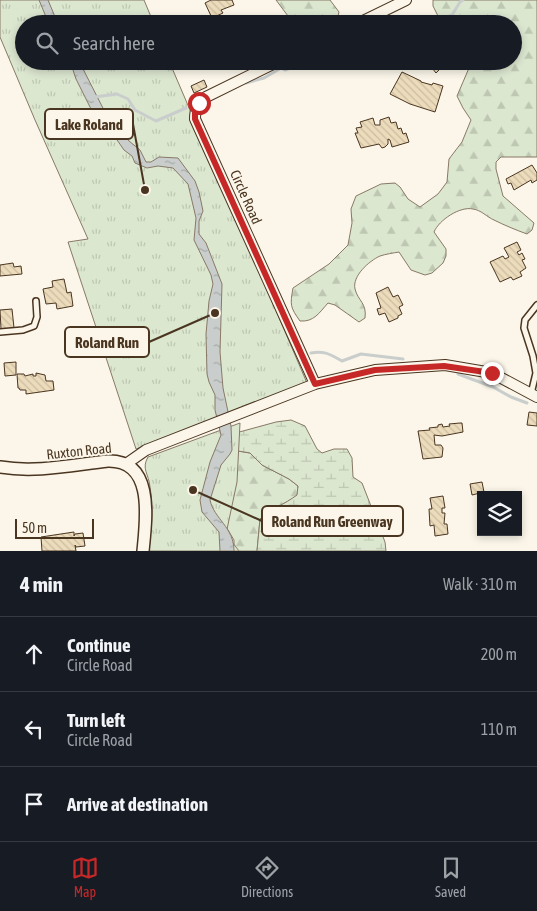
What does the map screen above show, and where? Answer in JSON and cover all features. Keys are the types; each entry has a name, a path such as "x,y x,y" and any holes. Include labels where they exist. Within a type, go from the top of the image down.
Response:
{"street":[{"path":"375,15 406,0"},
{"name":"Circle Road","path":"261,70 206,97 195,109 195,119 315,384"},
{"path":"126,464 146,450 315,384 375,370 444,366 492,373 534,395"},
{"name":"Ruxton Road","path":"0,467 24,470 49,469 108,461 126,464 136,473 145,494 143,551"}],"lane":[{"path":"0,332 23,330 34,326 38,318 36,301"},
{"path":"534,395 536,374 533,356 524,328 525,320 537,306"}],"green space":[{"path":"0,0 144,0 150,15 15,15 15,70 173,70 307,383 136,449 68,242 88,239 0,37"},
{"path":"276,0 330,0 339,12 338,15 287,15"},
{"path":"433,0 537,0 537,157 501,157 496,162 503,196 534,223 532,230 527,234 491,219 476,210 468,209 456,212 440,223 434,232 446,249 446,256 443,263 432,273 425,275 411,270 399,252 380,256 371,261 356,279 355,289 364,305 365,318 359,322 335,305 328,303 313,318 300,321 292,306 293,288 329,264 348,245 352,223 351,209 356,196 381,184 395,183 408,199 420,207 438,194 447,182 449,159 462,142 471,120 457,96 468,70 522,70 522,15 438,15 433,6"},
{"path":"291,420 305,426 317,449 322,453 334,449 347,449 352,458 353,477 362,483 385,542 386,551 257,551 260,519 297,495 298,486 289,479 262,465 250,453 232,450 232,434 276,422"},
{"path":"240,423 237,482 226,534 239,551 149,551 152,511 149,482 145,468 148,457"},
{"path":"232,450 250,453 262,465 289,479 298,486 298,495 260,519 257,551 234,551 234,540 223,522"}],"water":[{"path":"39,0 48,0 54,15 45,15"},
{"path":"73,70 84,70 107,116 129,141 140,150 146,162 151,162 159,157 178,158 195,181 199,192 203,211 199,221 199,234 206,243 222,284 220,352 223,388 231,426 232,450 221,465 210,500 215,513 231,536 234,551 220,551 219,532 202,512 200,500 210,462 221,435 215,410 215,395 207,374 206,334 209,301 213,284 211,275 194,240 196,218 188,184 173,168 158,166 147,168 135,163 132,156 124,150 91,109"}],"building":[{"path":"211,0 232,0 234,5 221,10 223,13 219,15 211,15 205,3"},
{"path":"402,72 421,82 443,86 435,112 410,104 390,94"},
{"path":"204,80 207,87 194,93 191,86"},
{"path":"389,117 391,123 396,122 398,129 401,128 403,134 406,133 409,142 392,147 388,139 388,144 382,148 379,144 361,148 355,133 358,133 356,128 362,127 360,122 373,118 375,125 380,125 380,120"},
{"path":"532,165 537,173 537,180 532,183 531,180 514,190 511,183 508,184 506,179"},
{"path":"517,242 521,250 517,252 519,255 522,253 525,259 522,260 526,268 520,272 522,276 513,280 511,277 500,282 490,262 503,256 505,259 509,257 504,248"},
{"path":"13,263 14,267 21,266 22,274 0,276 0,265"},
{"path":"64,279 67,293 71,292 73,306 57,309 56,303 46,304 43,289 53,287 52,281"},
{"path":"388,287 393,297 398,295 403,305 399,307 402,314 389,322 385,313 379,315 377,309 381,308 376,293"},
{"path":"12,309 14,328 1,329 0,310"},
{"path":"16,362 16,375 5,376 4,363"},
{"path":"36,373 45,375 46,381 53,381 54,390 26,394 26,390 18,388 17,374 24,374 25,376 33,374 33,376 36,376"},
{"path":"529,412 537,413 537,426 527,425"},
{"path":"462,423 463,432 442,436 434,435 435,445 441,445 443,448 442,457 423,459 418,431 430,430 429,428 438,427 438,425 442,424 443,427 450,426 449,424"},
{"path":"482,482 484,491 477,491 477,494 472,495 470,484"},
{"path":"443,496 445,508 442,508 442,513 445,513 444,524 447,524 448,534 435,536 434,525 430,526 429,509 432,509 430,498"},
{"path":"74,532 74,536 75,534 83,533 85,546 76,547 75,545 76,551 42,551 41,537"}],"waterway":[{"path":"452,15 463,0"},
{"path":"246,83 264,78 278,70"},
{"path":"94,97 117,94 128,99 135,110 156,121 186,108"},
{"path":"311,353 324,353 342,361 361,354 403,359"},
{"path":"458,374 493,387 527,403"}],"place":[{"name":"Lake Roland","path":"145,190"},
{"name":"Roland Run","path":"215,313"},
{"name":"Roland Run Greenway","path":"193,490"}],"route":[{"path":"199,103 195,109 195,119 315,384 375,370 444,366 492,373"}]}
